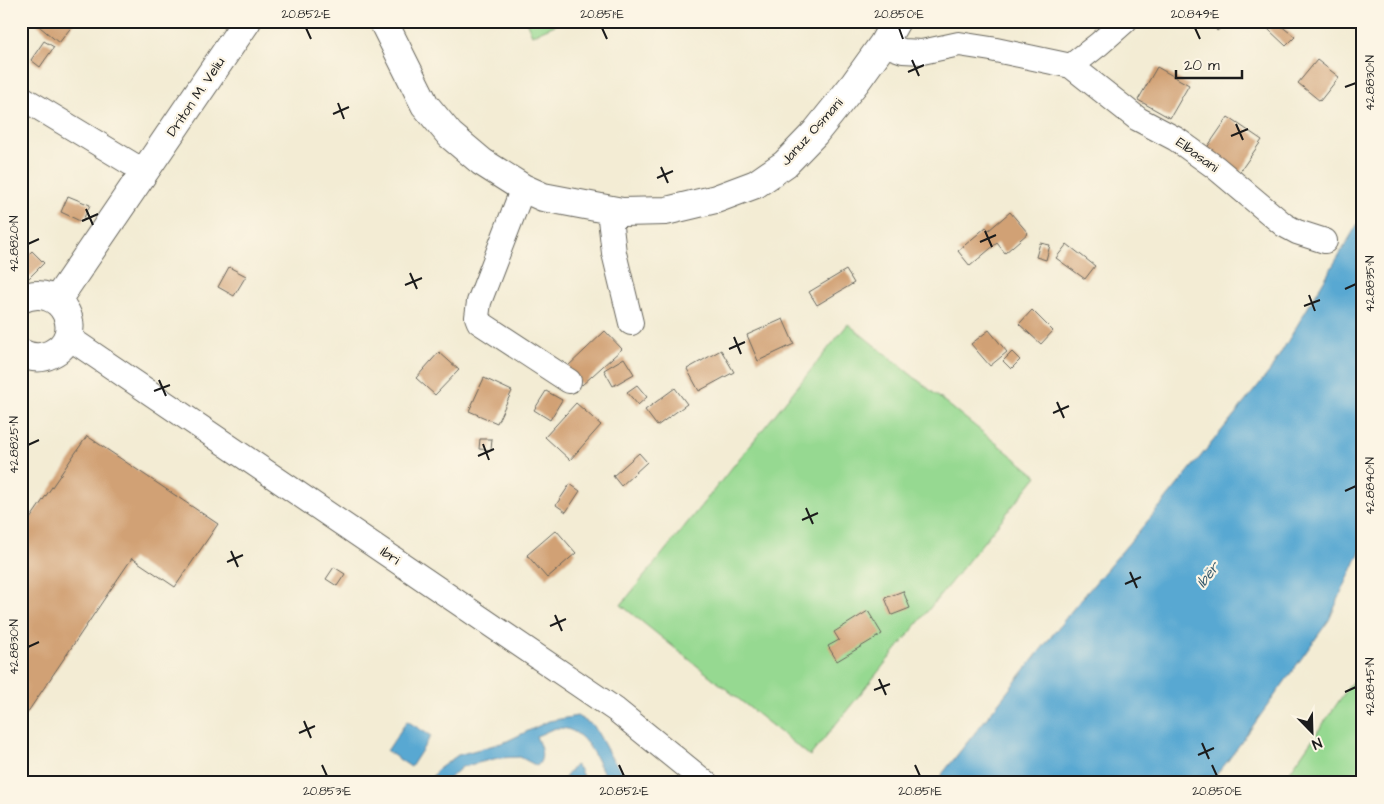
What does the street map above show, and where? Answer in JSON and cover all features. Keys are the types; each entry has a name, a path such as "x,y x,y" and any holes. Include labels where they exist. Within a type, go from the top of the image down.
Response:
{"street":[{"name":"Driton M. Veliu","path":"57,300 247,21"},
{"name":"Januz Osmani","path":"383,21 425,105 450,135 482,162 523,188 543,197 622,212 666,211 716,199 756,184 785,164 815,133 855,83 890,33"},
{"path":"1071,66 1125,21"},
{"name":"Elbasani","path":"890,33 903,51 922,52 959,44 1000,50 1071,66 1138,119 1176,138 1215,167 1284,225 1325,241"},
{"path":"21,97 145,172"},
{"path":"523,188 479,302 477,317 479,322 569,381"},
{"path":"609,210 614,254 631,323"},
{"path":"21,299 39,294 57,300 69,317 70,327 68,337 63,346 56,352 37,358 21,353"},
{"name":"Ibri","path":"68,337 616,710 706,783"}],"green space":[{"path":"526,21 564,21 532,35"},
{"path":"848,324 1037,476 810,756 621,605"},
{"path":"1363,666 1363,783 1282,783 1357,675"}],"water":[{"name":"Ibër","path":"1363,215 1363,545 1329,620 1227,762 1209,783 935,783 1073,609 1162,504 1270,371"},
{"path":"577,716 594,726 612,759 632,783 609,783 584,740 577,733 568,729 558,728 536,736 542,755 537,766 520,757 498,758 462,767 444,783 428,783 437,770 458,755 505,742 549,721"},
{"path":"407,721 431,736 411,767 387,751"},
{"path":"575,765 579,768 586,783 561,783"}],"building":[{"path":"33,21 76,21 59,43"},
{"path":"1210,21 1230,21 1217,31"},
{"path":"1275,21 1295,37 1286,46 1268,29"},
{"path":"44,41 54,47 40,67 31,60"},
{"path":"1317,60 1339,77 1320,101 1298,83"},
{"path":"1157,67 1189,85 1170,118 1138,100"},
{"path":"1228,117 1262,140 1239,173 1206,149"},
{"path":"68,196 90,205 82,222 61,212"},
{"path":"1010,212 1028,233 1005,253 997,243 970,266 958,251 986,227 989,230"},
{"path":"1040,243 1050,245 1046,260 1036,257"},
{"path":"1067,244 1095,266 1085,279 1056,258"},
{"path":"32,251 44,263 27,280 21,275 21,262"},
{"path":"229,267 246,276 234,296 218,287"},
{"path":"846,270 854,283 817,305 809,292"},
{"path":"1032,310 1053,331 1041,344 1019,324"},
{"path":"783,319 794,344 758,361 747,335"},
{"path":"989,330 1007,352 990,366 971,344"},
{"path":"605,331 622,349 582,385 566,368"},
{"path":"721,350 734,372 699,391 687,369"},
{"path":"439,352 459,370 435,395 416,378"},
{"path":"1012,352 1020,360 1011,369 1003,361"},
{"path":"624,358 634,374 613,386 604,370"},
{"path":"484,378 512,391 497,423 469,411"},
{"path":"637,385 647,397 638,405 627,392"},
{"path":"675,388 687,404 657,426 645,410"},
{"path":"546,391 562,400 550,420 534,410"},
{"path":"576,403 601,425 570,460 545,437"},
{"path":"87,436 218,524 175,587 132,558 21,722 21,532"},
{"path":"480,439 492,439 491,450 479,449"},
{"path":"639,453 647,462 621,486 613,476"},
{"path":"570,484 580,491 566,512 556,505"},
{"path":"556,530 576,553 547,578 527,555"},
{"path":"334,567 345,574 337,586 326,579"},
{"path":"903,591 910,608 892,615 885,598"},
{"path":"868,611 882,634 837,661 828,646 839,640 834,632"}]}
